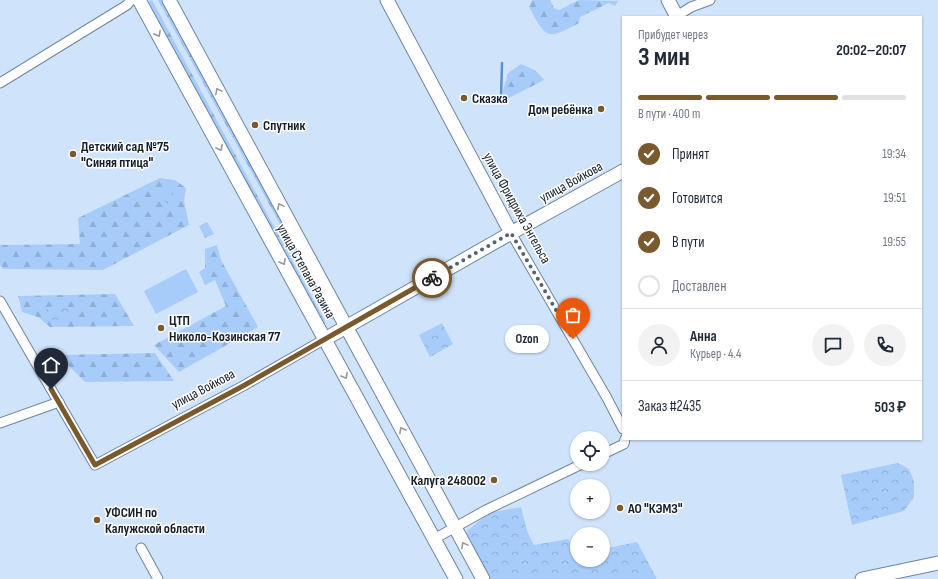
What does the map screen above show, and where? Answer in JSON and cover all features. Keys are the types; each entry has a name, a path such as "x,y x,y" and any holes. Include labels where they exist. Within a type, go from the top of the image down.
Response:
{"main road":[{"name":"улица Степана Разина","path":"139,0 456,579"},
{"name":"улица Степана Разина","path":"168,0 483,579"},
{"name":"улица Фридриха Энгельса","path":"387,0 511,233"},
{"path":"668,0 676,16"},
{"name":"улица Войкова","path":"325,339 622,172"},
{"path":"862,579 938,563"}],"street":[{"path":"0,83 127,5 131,0"},
{"path":"679,16 691,8 710,0"},
{"name":"улица Фридриха Энгельса","path":"511,233 607,398 622,427"},
{"path":"0,301 59,402 0,423"},
{"name":"улица Войкова","path":"59,402 95,465 243,386 325,339"},
{"path":"610,450 624,441"},
{"path":"434,539 486,510 570,470"},
{"path":"141,548 158,579"}],"green space":[{"path":"152,0 326,323 322,325 146,3"},
{"path":"158,0 165,0 337,317 332,320"},
{"path":"532,0 550,0 554,8 559,10 579,0 618,1 615,6 609,3 580,17 579,23 568,29 553,34 548,33 539,25 529,7"},
{"path":"521,64 535,70 544,80 507,99 503,96 503,93 507,74"},
{"path":"160,178 175,180 186,188 184,201 189,225 103,270 3,269 0,265 0,245 80,244 78,218"},
{"path":"170,188 179,202 169,208 160,194"},
{"path":"207,222 214,234 205,238 199,226"},
{"path":"217,245 221,260 258,327 179,372 154,345 226,306 215,280 205,285 199,272 205,268 205,249"},
{"path":"186,269 198,292 156,314 144,291"},
{"path":"115,294 134,326 50,327 38,317 22,312 18,296"},
{"path":"68,306 68,320 47,320 46,307"},
{"path":"442,323 453,344 430,357 419,335"},
{"path":"155,353 174,381 85,382 58,355"},
{"path":"898,463 909,469 914,482 914,497 904,511 852,525 841,475"},
{"path":"521,507 527,531 534,545 568,539 570,542 570,567 610,567 610,548 637,542 657,579 490,579 466,537 467,531 489,513"}],"waterway":[{"path":"501,98 502,63"}],"way so far":[{"path":"432,278 511,233 573,339"}],"place":[{"name":"Сказка","path":"464,98"},
{"name":"Дом ребёнка","path":"601,109"},
{"name":"Спутник","path":"255,125"},
{"name":"Детский сад №75 \"Синяя птица\"","path":"73,154"},
{"name":"ЦТП Николо-Козинская 77","path":"161,328"},
{"name":"Ozon","path":"573,339"},
{"name":"Калуга 248002","path":"494,480"},
{"name":"АО \"КЭМЗ\"","path":"620,508"},
{"name":"УФСИН по Калужской области","path":"97,520"}],"route":[{"path":"51,389 95,465 243,386 432,278"}]}
